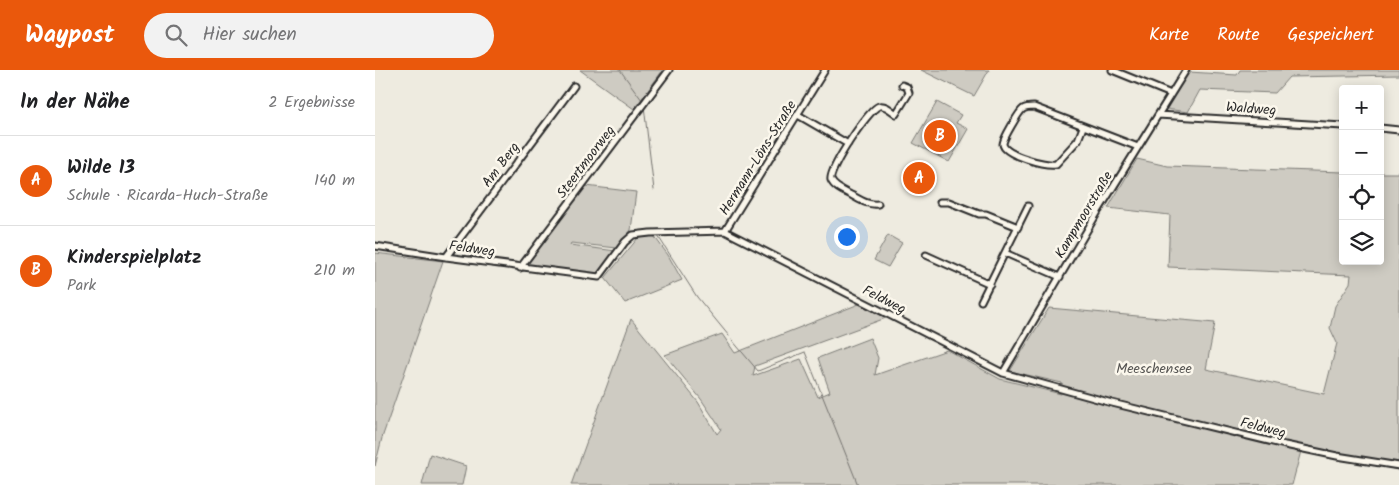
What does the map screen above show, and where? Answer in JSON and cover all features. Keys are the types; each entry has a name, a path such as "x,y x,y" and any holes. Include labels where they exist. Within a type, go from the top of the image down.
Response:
{"street":[{"name":"Steertmoorweg","path":"520,268 669,70"},
{"name":"Hermann-Löns-Straße","path":"725,231 825,70"},
{"path":"1112,70 1171,94"},
{"name":"Kampmoorstraße","path":"1003,373 1099,210 1186,70"},
{"path":"878,204 869,205 837,188 831,180 832,170 868,116 878,106 883,106 896,114 909,93 907,87 902,85"},
{"name":"Am Berg","path":"446,257 574,86"},
{"path":"1083,127 1078,140 1056,164 1045,165 1005,150 1003,145 1019,114 1028,107 1034,107 1138,148"},
{"name":"Waldweg","path":"1158,114 1339,126"},
{"path":"798,115 848,144"},
{"path":"1384,128 1399,130"},
{"path":"940,202 949,202 1018,227"},
{"path":"981,301 1028,206"},
{"name":"Feldweg","path":"375,246 520,268 599,277 633,234 725,231 1003,373 1285,445 1399,466"},
{"path":"1005,253 1060,277"},
{"path":"926,255 990,284"}],"green space":[{"path":"580,70 663,70 634,109"},
{"path":"921,70 989,70 974,96"},
{"path":"1240,70 1399,70 1399,75 1289,77 1275,93 1200,90 1188,112 1166,109 1189,72 1237,75"},
{"path":"937,102 961,115 956,123 968,129 949,162 913,143"},
{"name":"Meeschensee","path":"1137,159 1167,166 1339,172 1339,265 1384,265 1384,173 1398,173 1399,170 1399,470 1301,451 1292,485 571,485 631,319 698,402 717,434 721,429 701,399 665,355 722,334 735,353 859,304 886,318 755,366 753,376 801,359 818,397 830,392 818,358 870,338 878,358 875,375 947,350 1000,379 1061,394 1062,383 1010,371 1049,308 1215,323 1206,369 1324,394 1337,343 1330,328 1335,306 1350,283 1351,275 1168,267 1170,215 1108,208"},
{"path":"586,186 636,192 631,230 617,248 571,243 570,245 616,251 598,275 525,266"},
{"path":"888,235 902,243 888,267 874,260"},
{"path":"654,236 668,255 682,280 625,303 605,278 638,238"},
{"path":"375,253 443,261 382,438 375,466"},
{"path":"430,454 466,466 462,485 422,485"}],"waterway":[{"path":"620,70 642,100"},
{"path":"644,106 654,190"},
{"path":"658,236 697,297 729,336"},
{"path":"732,340 758,371 805,352 858,485"}],"place":[{"name":"Kinderspielplatz","path":"940,136"},
{"name":"Wilde 13","path":"919,178"}]}
